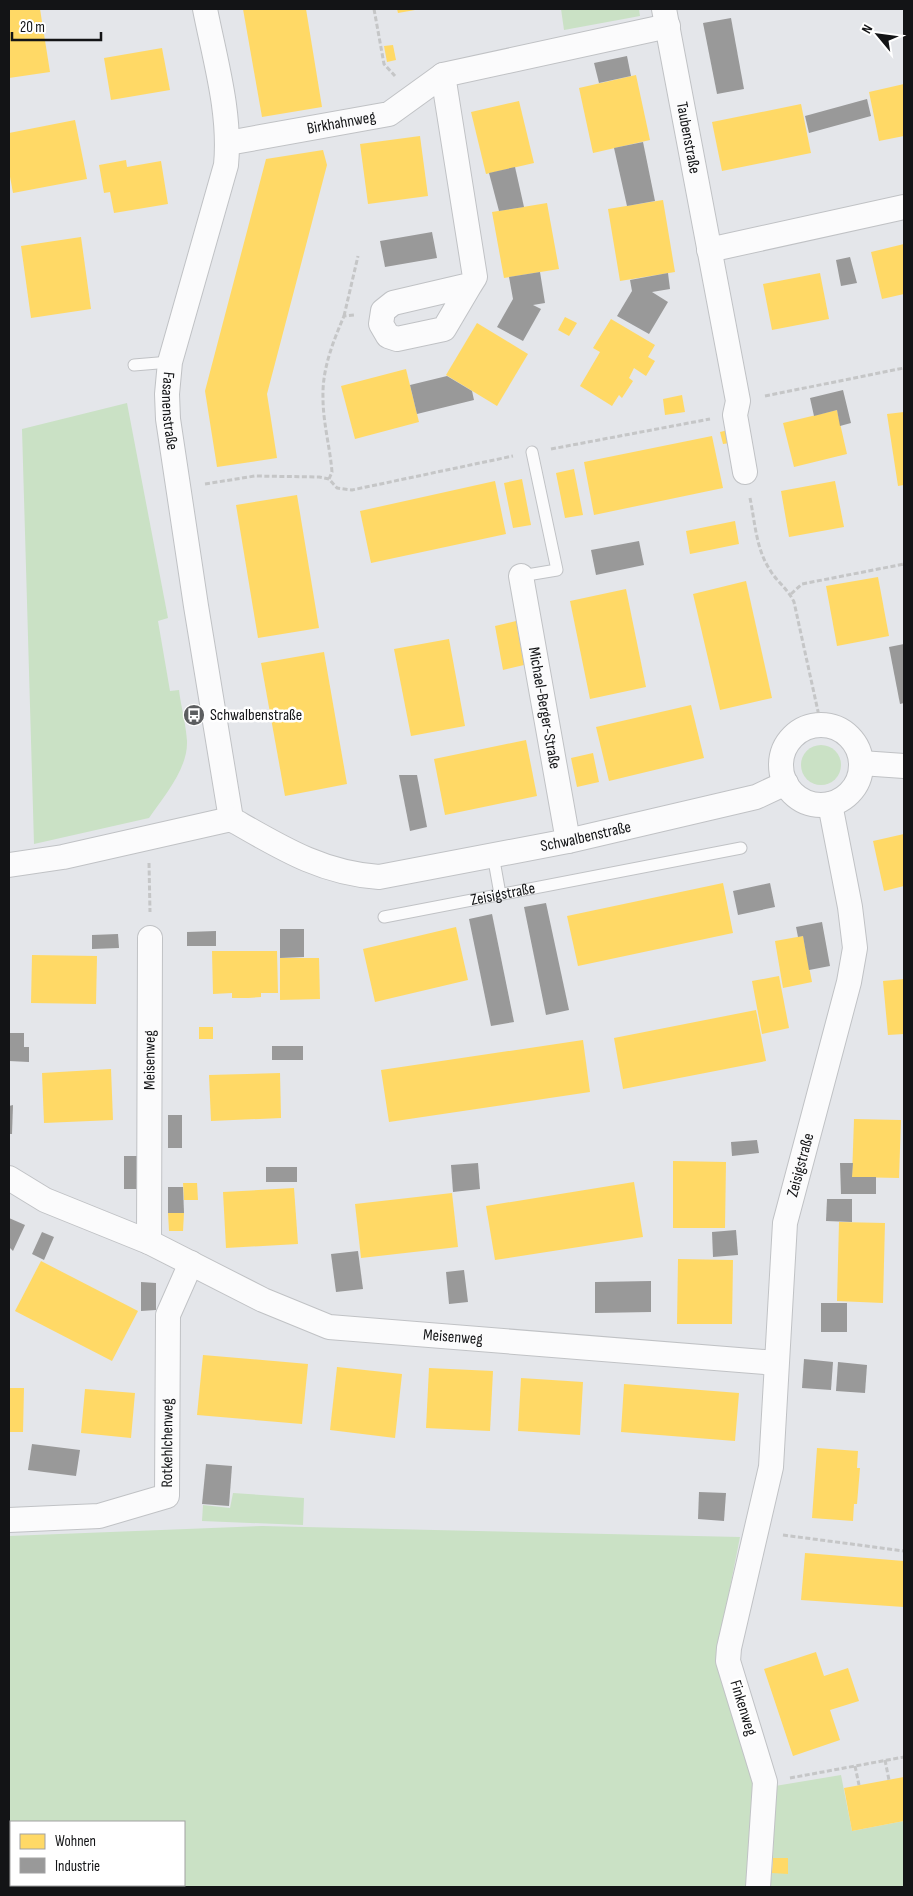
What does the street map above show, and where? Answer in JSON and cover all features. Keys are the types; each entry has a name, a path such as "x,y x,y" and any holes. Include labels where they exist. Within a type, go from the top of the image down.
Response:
{"street":[{"name":"Fasanenstraße","path":"205,9 227,118 228,143 226,166 170,362 167,394 168,419 178,488 231,819"},
{"name":"Birkhahnweg","path":"228,143 389,114 411,96 443,75 666,17"},
{"name":"Taubenstraße","path":"666,17 737,408 745,472"},
{"path":"443,75 475,277 444,329 397,339 388,336 381,324 383,311 393,303 470,284"},
{"path":"709,250 904,207"},
{"name":"Michael-Berger-Straße","path":"521,576 568,841"},
{"path":"813,725 840,729 850,737 858,748 861,763 860,775 854,788 845,797 830,804 821,805 808,803 797,797 786,783 781,764 783,751 790,739 800,730 813,725"},
{"path":"861,763 904,766"},
{"name":"Schwalbenstraße","path":"231,819 278,846 322,866 351,875 378,877 568,841 756,797 786,783"},
{"name":"Zeisigstraße","path":"756,1531 771,1468 785,1223 849,982 855,948 849,898 830,804"},
{"path":"9,865 63,856 231,819"},
{"name":"Meisenweg","path":"149,1242 150,938"},
{"name":"Meisenweg","path":"9,1178 45,1200 149,1242 263,1300 329,1327 776,1362"},
{"name":"Rotkehlchenweg","path":"9,1520 99,1516 167,1496 168,1315 191,1263"},
{"name":"Finkenweg","path":"756,1531 729,1648 728,1661 765,1782 758,1887"}],"lane":[{"path":"134,365 170,362"},
{"path":"521,576 557,570 532,452"},
{"name":"Zeisigstraße","path":"384,917 741,848"},
{"path":"493,855 500,894"}],"path":[{"path":"374,9 384,64 411,96"},
{"path":"329,479 332,472 322,397 325,371 332,343 344,316 358,256"},
{"path":"344,316 383,311"},
{"path":"178,488 255,476 329,479 337,488 352,490 737,408 904,368"},
{"path":"745,472 762,556 770,572 791,594 821,725"},
{"path":"791,594 802,584 904,564"},
{"path":"149,838 150,938"},
{"path":"756,1531 904,1551"},
{"path":"765,1782 904,1757"},
{"path":"885,1760 889,1780"},
{"path":"855,1766 859,1785"}],"green space":[{"path":"561,9 639,9 640,16 564,30"},
{"path":"127,403 168,618 158,621 170,691 179,690 187,741 184,762 174,782 149,818 34,844 22,429"},
{"path":"825,745 832,748 838,754 841,765 840,773 832,782 825,785 817,785 810,782 802,773 801,761 804,754 813,746"},
{"path":"233,1493 304,1498 303,1525 202,1521 203,1505 230,1508"},
{"path":"262,1526 740,1537 716,1658 756,1781 751,1887 9,1887 9,1536"},
{"path":"841,1775 852,1831 904,1821 904,1887 770,1887 772,1873 788,1873 788,1858 773,1858 775,1786"}],"building: Wohnen":[{"path":"9,9 40,9 50,72 9,78"},
{"path":"243,9 306,9 322,107 262,117"},
{"path":"397,9 415,9 415,10 398,13"},
{"path":"393,45 396,60 387,62 384,46"},
{"path":"162,48 170,90 111,100 104,58"},
{"path":"636,75 650,140 593,153 579,88"},
{"path":"904,84 904,136 879,141 869,92"},
{"path":"519,101 534,163 486,174 471,112"},
{"path":"801,104 811,153 722,171 712,122"},
{"path":"75,120 87,179 13,193 9,171 9,133"},
{"path":"420,136 428,196 368,204 360,144"},
{"path":"323,150 327,165 267,394 277,458 217,467 205,391 266,159"},
{"path":"126,160 127,167 161,161 168,204 114,213 110,192 104,193 99,165"},
{"path":"663,200 675,272 620,281 608,209"},
{"path":"547,203 559,269 504,278 492,212"},
{"path":"81,237 91,309 31,318 21,246"},
{"path":"904,244 904,294 882,299 871,252"},
{"path":"820,273 829,319 772,330 763,284"},
{"path":"565,317 577,323 569,336 558,330"},
{"path":"611,319 655,345 648,357 655,361 646,376 634,368 629,378 633,381 622,398 619,395 612,406 580,386 600,352 593,348"},
{"path":"477,323 528,354 497,406 446,375"},
{"path":"406,369 419,422 355,439 341,386"},
{"path":"682,395 685,412 665,415 663,399"},
{"path":"837,410 847,454 794,467 783,423"},
{"path":"904,412 904,485 898,486 887,414"},
{"path":"728,430 730,443 723,444 720,432"},
{"path":"712,436 723,488 594,515 584,462"},
{"path":"574,469 583,515 565,518 556,473"},
{"path":"522,479 531,525 513,528 504,483"},
{"path":"495,481 506,534 371,563 360,511"},
{"path":"835,481 844,527 789,537 781,491"},
{"path":"297,495 319,628 258,638 236,505"},
{"path":"735,521 739,544 690,554 686,531"},
{"path":"878,577 889,636 837,646 826,586"},
{"path":"746,581 772,698 720,710 693,594"},
{"path":"626,589 646,687 590,699 570,601"},
{"path":"516,621 524,665 503,670 495,626"},
{"path":"449,639 465,726 411,736 394,649"},
{"path":"324,652 347,784 285,796 261,663"},
{"path":"691,705 704,758 609,781 596,727"},
{"path":"526,740 537,796 445,815 434,759"},
{"path":"593,753 599,782 577,787 571,758"},
{"path":"904,834 904,886 884,891 873,841"},
{"path":"723,883 733,933 578,966 567,916"},
{"path":"456,927 468,980 375,1002 363,949"},
{"path":"803,936 812,982 783,988 775,941"},
{"path":"212,951 277,951 278,993 261,993 261,997 248,998 232,998 232,993 213,994"},
{"path":"32,955 97,956 96,1004 31,1003"},
{"path":"280,958 319,958 320,999 280,1000"},
{"path":"779,976 789,1028 762,1034 752,981"},
{"path":"904,979 904,1034 888,1035 883,981"},
{"path":"756,1010 766,1061 623,1089 614,1038"},
{"path":"199,1027 213,1027 213,1039 199,1039"},
{"path":"583,1040 590,1092 389,1122 381,1070"},
{"path":"111,1069 113,1120 44,1123 42,1073"},
{"path":"280,1073 281,1118 211,1121 209,1075"},
{"path":"854,1119 901,1120 899,1178 852,1177"},
{"path":"673,1161 726,1162 725,1228 673,1228"},
{"path":"634,1182 643,1237 495,1260 486,1206"},
{"path":"183,1183 197,1183 198,1200 184,1200"},
{"path":"294,1188 298,1244 226,1248 223,1192"},
{"path":"452,1193 458,1247 361,1258 355,1204"},
{"path":"168,1213 184,1213 183,1231 169,1231"},
{"path":"839,1222 885,1223 883,1303 837,1301"},
{"path":"678,1259 733,1260 732,1324 677,1324"},
{"path":"41,1261 138,1311 112,1361 15,1311"},
{"path":"203,1355 308,1364 302,1424 197,1415"},
{"path":"337,1367 402,1374 395,1438 330,1430"},
{"path":"429,1368 493,1371 490,1431 426,1428"},
{"path":"521,1378 583,1382 580,1435 518,1431"},
{"path":"624,1384 739,1393 735,1441 621,1432"},
{"path":"9,1388 24,1388 23,1432 9,1432"},
{"path":"85,1389 135,1393 131,1438 81,1433"},
{"path":"817,1448 858,1451 857,1468 860,1468 857,1504 854,1504 853,1521 812,1518"},
{"path":"805,1553 904,1561 904,1607 801,1600"},
{"path":"816,1652 824,1676 848,1668 859,1701 830,1710 840,1740 793,1756 764,1669"},
{"path":"904,1777 904,1821 852,1831 844,1788"},
{"path":"773,1858 788,1858 788,1874 772,1873"}],"building: Industrie":[{"path":"731,18 744,89 717,94 703,23"},
{"path":"627,56 631,76 599,83 594,63"},
{"path":"867,99 871,116 809,133 805,116"},
{"path":"643,142 655,201 627,206 614,148"},
{"path":"515,167 524,207 499,211 489,173"},
{"path":"432,232 437,258 385,267 380,241"},
{"path":"850,257 857,283 841,286 836,260"},
{"path":"540,272 545,303 533,305 541,309 523,341 497,327 513,299 509,277"},
{"path":"668,273 670,289 652,292 668,302 649,334 617,316 632,291 630,280"},
{"path":"447,376 472,391 474,400 417,414 410,385"},
{"path":"843,390 851,423 840,426 837,410 814,416 810,398"},
{"path":"639,541 644,565 596,575 591,550"},
{"path":"904,644 904,703 900,704 889,647"},
{"path":"399,775 417,775 427,827 410,831"},
{"path":"770,883 775,907 738,915 733,891"},
{"path":"546,903 569,1010 546,1015 524,907"},
{"path":"492,914 514,1022 491,1026 469,919"},
{"path":"822,922 830,966 809,970 803,936 798,937 796,927"},
{"path":"280,929 304,929 304,957 280,958"},
{"path":"216,931 216,946 187,946 187,932"},
{"path":"118,934 119,948 92,949 92,935"},
{"path":"9,1033 24,1033 24,1047 29,1047 29,1062 9,1061"},
{"path":"272,1046 303,1046 303,1060 272,1060"},
{"path":"13,1105 12,1134 9,1134 9,1106"},
{"path":"168,1115 182,1115 182,1148 168,1148"},
{"path":"757,1140 759,1153 732,1156 731,1142"},
{"path":"124,1156 139,1156 140,1189 124,1189"},
{"path":"478,1163 480,1189 453,1192 451,1165"},
{"path":"840,1163 853,1163 852,1177 876,1177 876,1194 841,1194"},
{"path":"266,1167 297,1167 297,1182 266,1182"},
{"path":"168,1187 183,1187 184,1213 168,1213"},
{"path":"827,1199 852,1199 852,1222 826,1221"},
{"path":"9,1218 25,1225 13,1251 9,1247"},
{"path":"736,1230 738,1255 713,1257 712,1232"},
{"path":"42,1232 54,1237 44,1260 32,1254"},
{"path":"358,1251 363,1289 336,1292 331,1254"},
{"path":"464,1270 468,1302 449,1304 446,1272"},
{"path":"651,1281 651,1312 595,1313 595,1282"},
{"path":"141,1282 156,1283 156,1310 141,1311"},
{"path":"821,1303 847,1303 847,1332 821,1332"},
{"path":"804,1359 833,1362 831,1390 802,1388"},
{"path":"838,1362 867,1365 865,1393 836,1391"},
{"path":"32,1444 80,1450 76,1476 28,1470"},
{"path":"206,1464 232,1466 229,1506 202,1504"},
{"path":"699,1492 726,1493 724,1521 698,1519"}],"place":[{"name":"Schwalbenstraße","path":"194,715"}]}
